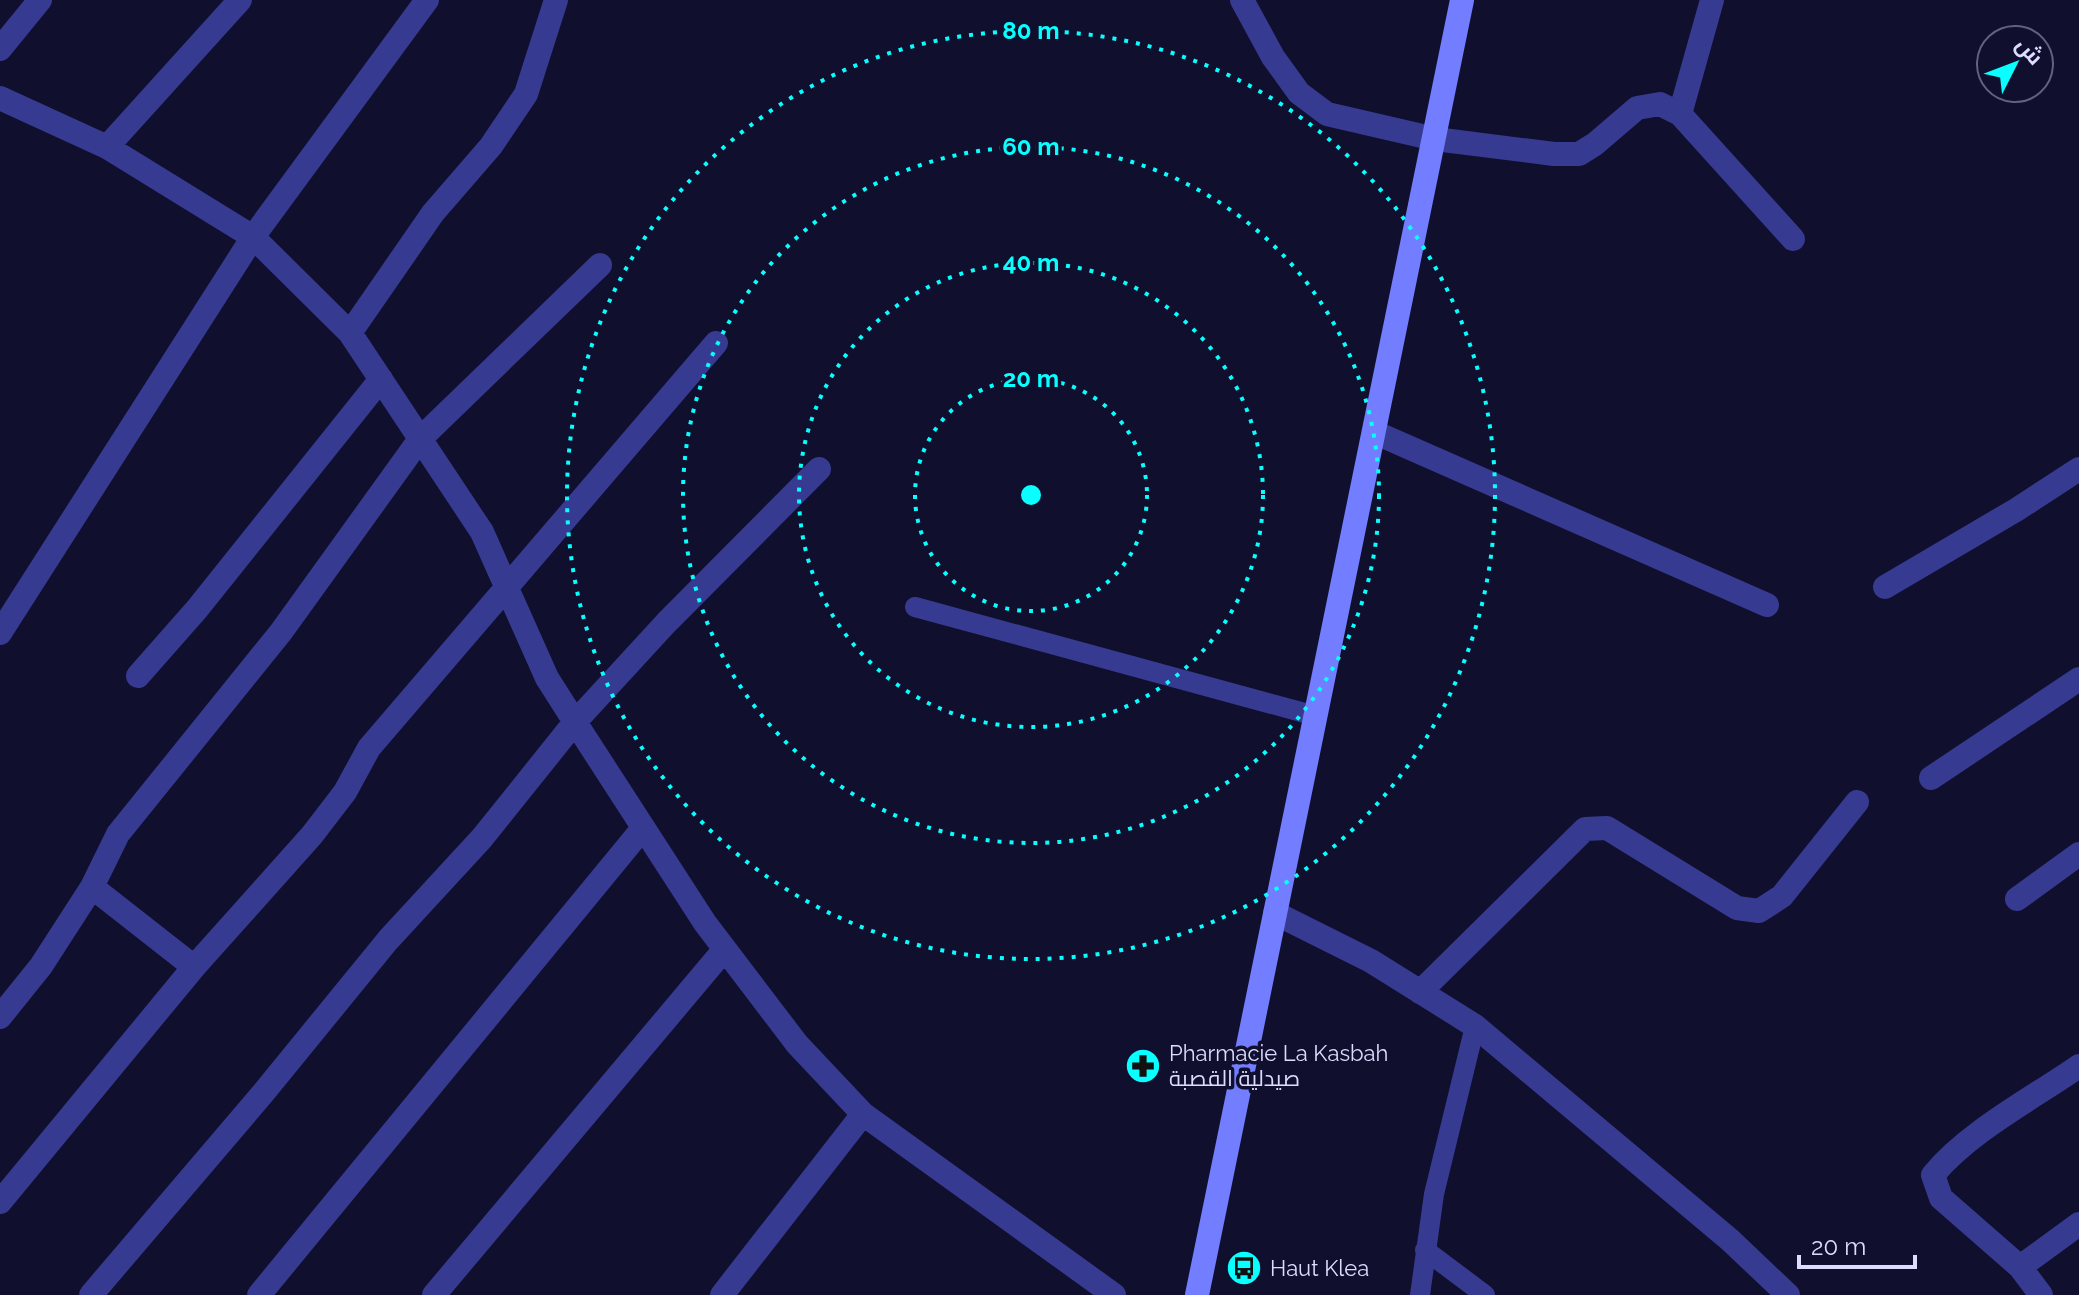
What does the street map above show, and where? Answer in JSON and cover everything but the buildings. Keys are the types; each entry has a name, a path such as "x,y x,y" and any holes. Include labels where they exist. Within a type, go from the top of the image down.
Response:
{"main road":[{"path":"1197,1295 1376,433 1462,0"}],"street":[{"path":"0,49 40,0"},
{"path":"107,147 240,0"},
{"path":"0,633 253,237 427,0"},
{"path":"350,333 433,213 491,146 526,94 556,0"},
{"path":"1242,0 1273,57 1299,93 1327,114 1435,139 1554,154 1579,154 1637,108 1660,104 1680,114 1793,239"},
{"path":"1680,114 1712,0"},
{"path":"0,98 107,147 253,237 350,333 482,532 547,678 724,950 797,1044 863,1114 1114,1295"},
{"path":"0,1017 41,966 92,887 118,834 281,632 420,439 600,265"},
{"path":"0,1202 194,967 312,835 345,792 369,748 716,343"},
{"path":"138,676 197,609 381,379"},
{"path":"1376,433 1767,605"},
{"path":"91,1295 264,1092 388,940 482,838 575,722 666,623 819,469"},
{"path":"1885,587 2079,469"},
{"path":"1931,778 2079,679"},
{"path":"1420,992 1585,829 1607,828 1737,908 1759,911 1782,896 1857,802"},
{"path":"259,1295 643,828"},
{"path":"2017,899 2079,854"},
{"path":"92,887 194,967"},
{"path":"1275,913 1371,961 1475,1026 1730,1240 1788,1295"},
{"path":"434,1295 724,950"},
{"path":"2041,1295 2020,1267 1941,1198 1933,1175 1970,1141 2079,1066"},
{"path":"722,1295 863,1114"},
{"path":"2020,1267 2079,1224"}],"lane":[{"path":"915,607 1316,716"},
{"path":"1420,1295 1434,1194 1475,1026"},
{"path":"1425,1250 1485,1295"}],"place":[{"name":"Pharmacie La Kasbah صيدلية القصبة","path":"1143,1066"},
{"name":"Haut Klea","path":"1244,1268"}]}
